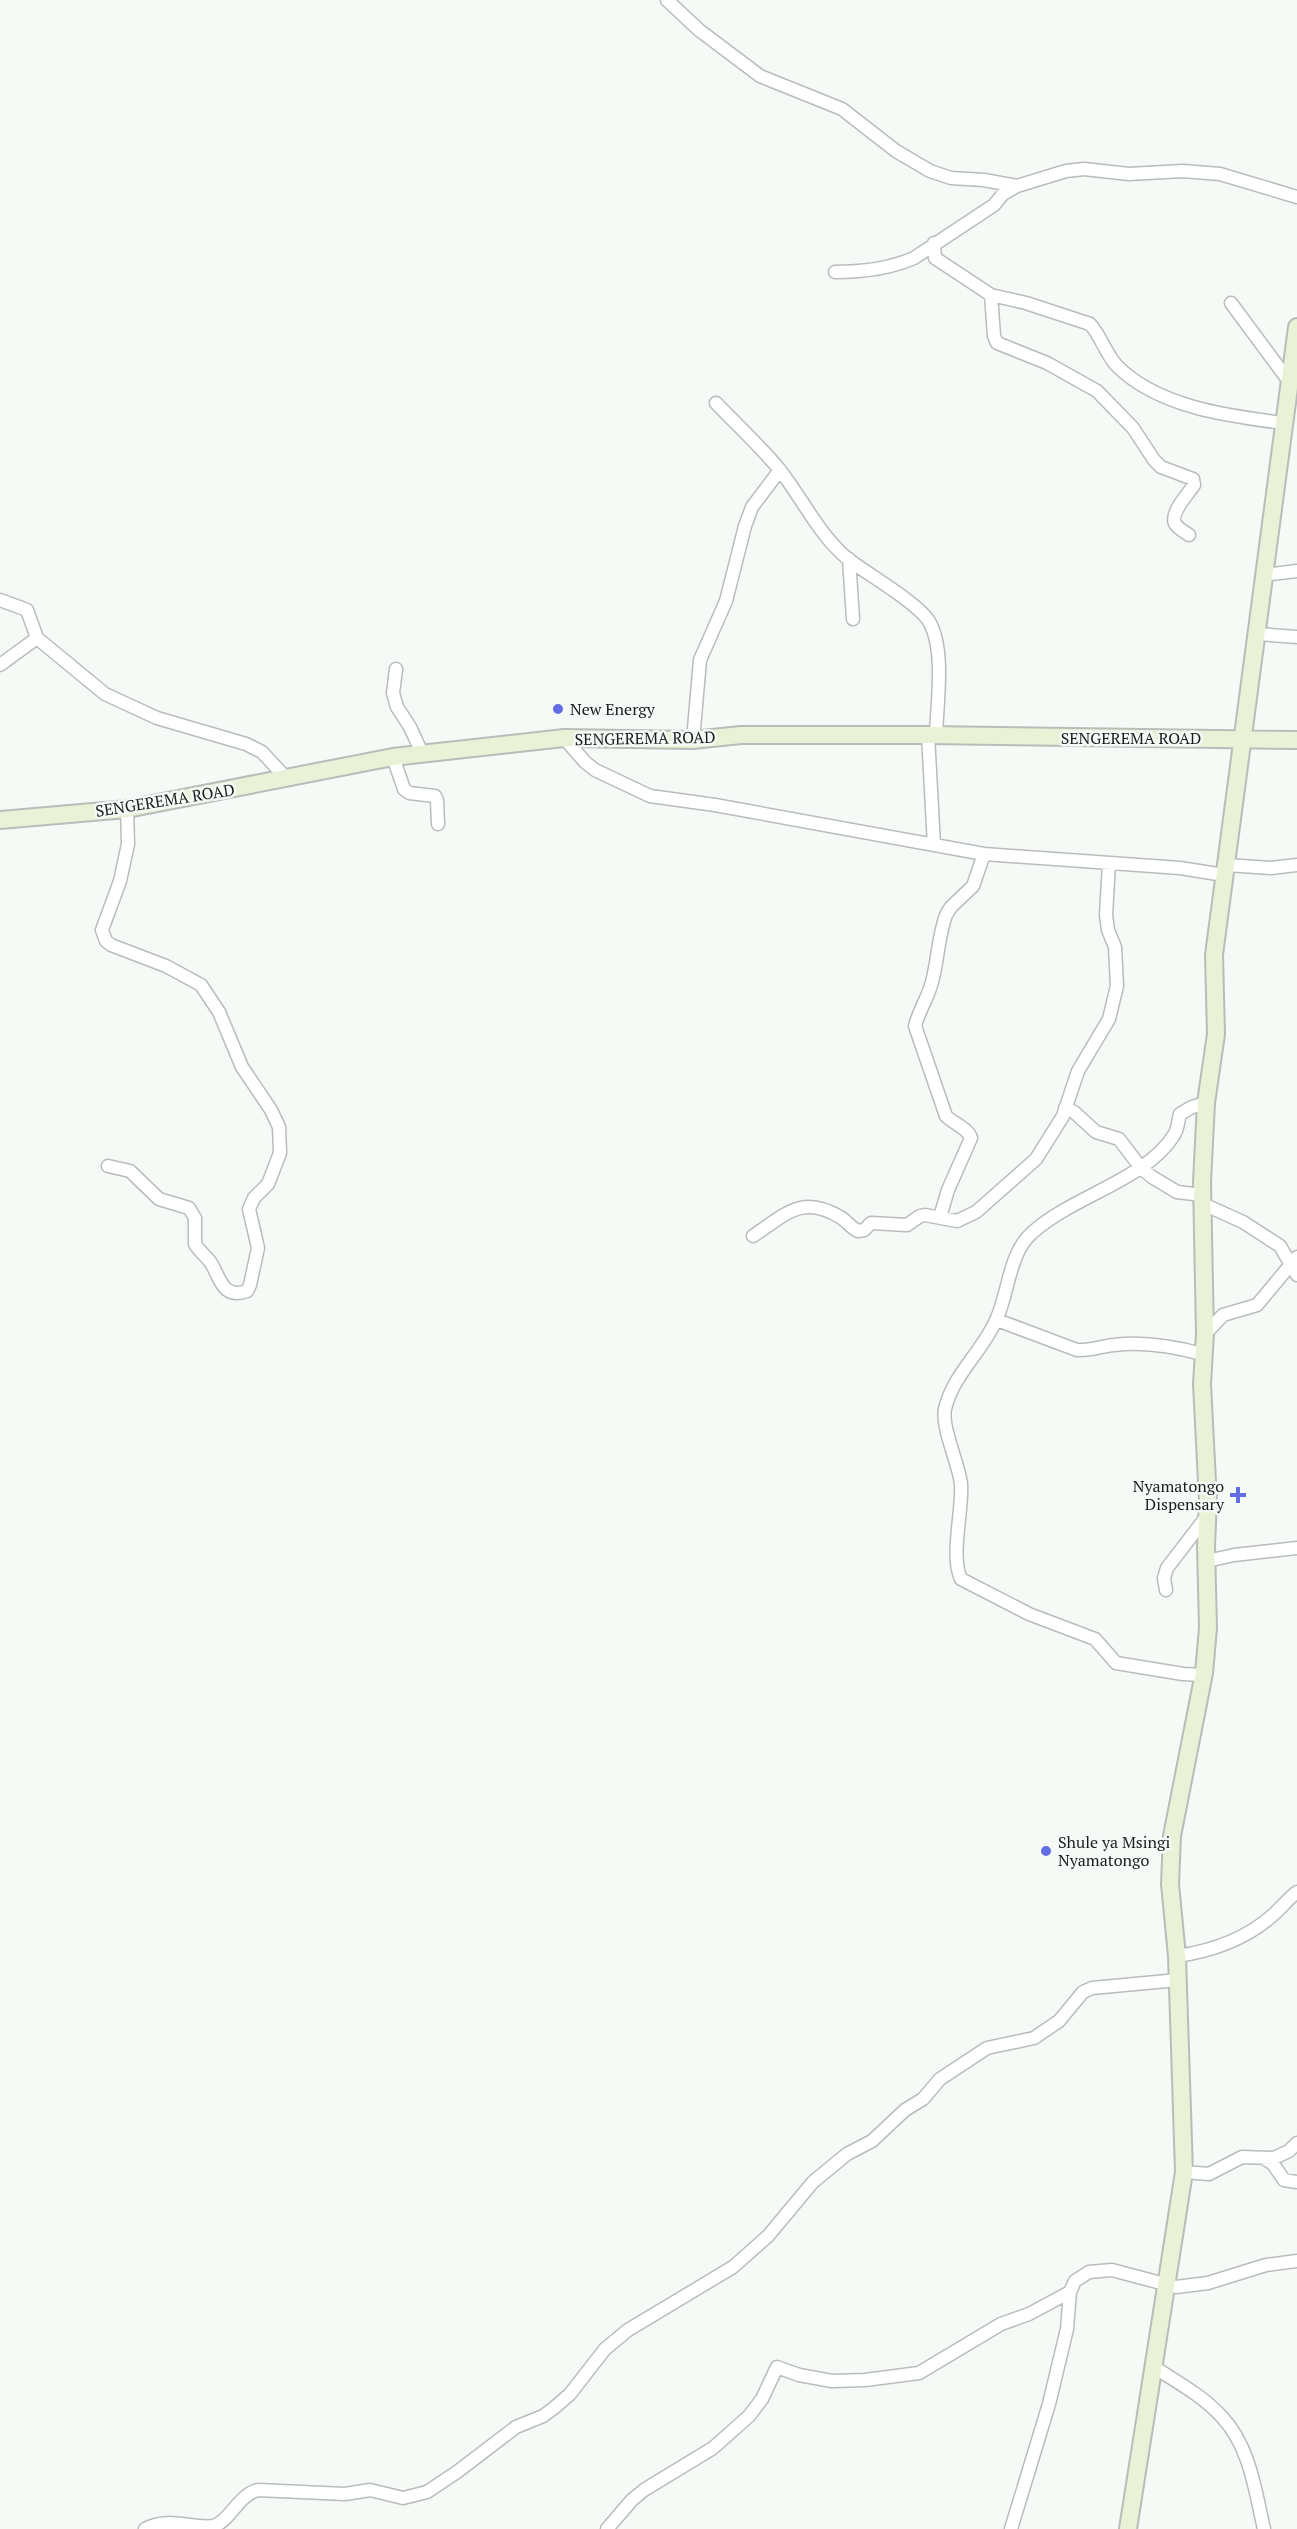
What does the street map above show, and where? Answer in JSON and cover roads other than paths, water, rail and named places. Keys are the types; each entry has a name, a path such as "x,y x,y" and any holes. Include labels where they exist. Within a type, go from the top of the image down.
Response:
{"street":[{"path":"667,0 699,30 760,76 842,109 866,125 896,151 930,171 951,178 984,180 1017,186"},
{"path":"835,272 852,272 900,264 914,258 989,208 1003,194 1017,186 1043,180 1066,171 1084,169 1129,174 1183,171 1220,174 1297,197"},
{"path":"934,243 935,258 939,262 963,274 991,294 1090,324 1109,357 1143,387 1205,410 1283,423"},
{"path":"991,294 994,336 998,343 1047,363 1097,391 1133,428 1154,460 1170,471 1193,479 1194,485 1180,505 1174,519 1175,525 1189,535"},
{"path":"1232,303 1291,384"},
{"path":"1128,2529 1184,2172 1177,1956 1170,1884 1172,1836 1204,1673 1208,1628 1208,1514 1202,1354 1205,1335 1202,1200 1206,1103 1216,1034 1214,955 1297,327"},
{"path":"716,403 780,470 817,527 849,559 929,620 936,638 938,654 932,735 934,845"},
{"path":"693,740 700,660 726,601 752,507 780,470"},
{"path":"849,559 853,619"},
{"path":"1264,575 1297,571"},
{"path":"0,600 27,610 37,638 105,694 157,718 246,744 262,752 287,779"},
{"path":"1258,634 1297,637"},
{"path":"0,665 37,638"},
{"path":"396,669 393,693 397,707 423,753"},
{"name":"SENGEREMA ROAD","path":"0,820 127,808 423,753 564,738 693,740 741,735 932,735 1297,740"},
{"path":"564,738 595,770 650,796 715,805 984,854 1225,870 1297,865"},
{"path":"393,758 404,789 409,793 430,795 438,800 438,824"},
{"path":"108,1166 130,1172 159,1199 189,1208 195,1218 195,1244 211,1263 220,1284 234,1292 247,1291 258,1248 249,1209 254,1198 268,1184 280,1152 279,1127 271,1110 242,1067 219,1012 201,986 166,966 111,945 103,936 102,930 120,880 128,844 127,808"},
{"path":"940,1217 948,1190 971,1138 966,1130 953,1124 946,1116 916,1035 915,1026 930,990 946,915 973,886 984,854"},
{"path":"753,1236 791,1210 808,1205 842,1218 858,1231 864,1230 871,1223 907,1225 920,1216 957,1221 976,1212 1036,1159 1059,1125 1078,1071 1106,1024 1115,996 1116,958 1106,915 1109,863"},
{"path":"1204,1673 1202,1675 1183,1674 1116,1663 1095,1639 1029,1614 960,1577 958,1533 961,1485 945,1410 959,1378 997,1320 1023,1240 1056,1215 1141,1168 1156,1156 1174,1135 1180,1114 1206,1103"},
{"path":"1065,1108 1074,1112 1096,1132 1119,1139 1141,1168 1152,1177 1177,1192 1202,1200 1261,1232 1286,1252 1293,1261 1297,1275"},
{"path":"1205,1335 1223,1315 1257,1305 1293,1261"},
{"path":"997,1320 1077,1350 1089,1351 1113,1345 1153,1344 1202,1354"},
{"path":"1166,1590 1164,1578 1167,1568 1193,1537 1208,1514"},
{"path":"1207,1561 1234,1555 1297,1548"},
{"path":"1177,1956 1200,1952 1238,1938 1271,1917 1297,1892"},
{"path":"145,2529 160,2523 198,2528 214,2526 248,2494 258,2490 345,2494 370,2490 403,2498 427,2492 458,2472 516,2427 543,2416 554,2408 570,2394 605,2349 635,2325 733,2266 768,2236 821,2175 847,2154 872,2140 901,2113 923,2099 940,2079 976,2054 992,2046 1034,2038 1059,2021 1083,1992 1092,1988 1178,1980"},
{"path":"1184,2172 1209,2175 1242,2157 1263,2158 1282,2155 1297,2143"},
{"path":"1263,2158 1273,2164 1284,2180 1297,2182"},
{"path":"1011,2529 1019,2497 1036,2453 1064,2344 1070,2292 1075,2281 1081,2276 1098,2270 1125,2273 1176,2287 1208,2283 1266,2265 1297,2261"},
{"path":"614,2526 644,2490 713,2448 742,2422 758,2405 777,2367 799,2375 831,2381 873,2379 919,2373 1001,2324 1029,2314 1070,2292"},
{"path":"1154,2367 1214,2409 1235,2434 1248,2462 1264,2529"}],"place":[{"name":"New Energy","path":"558,709"},
{"name":"Nyamatongo Dispensary","path":"1238,1495"},
{"name":"Shule ya Msingi Nyamatongo","path":"1046,1851"}]}
